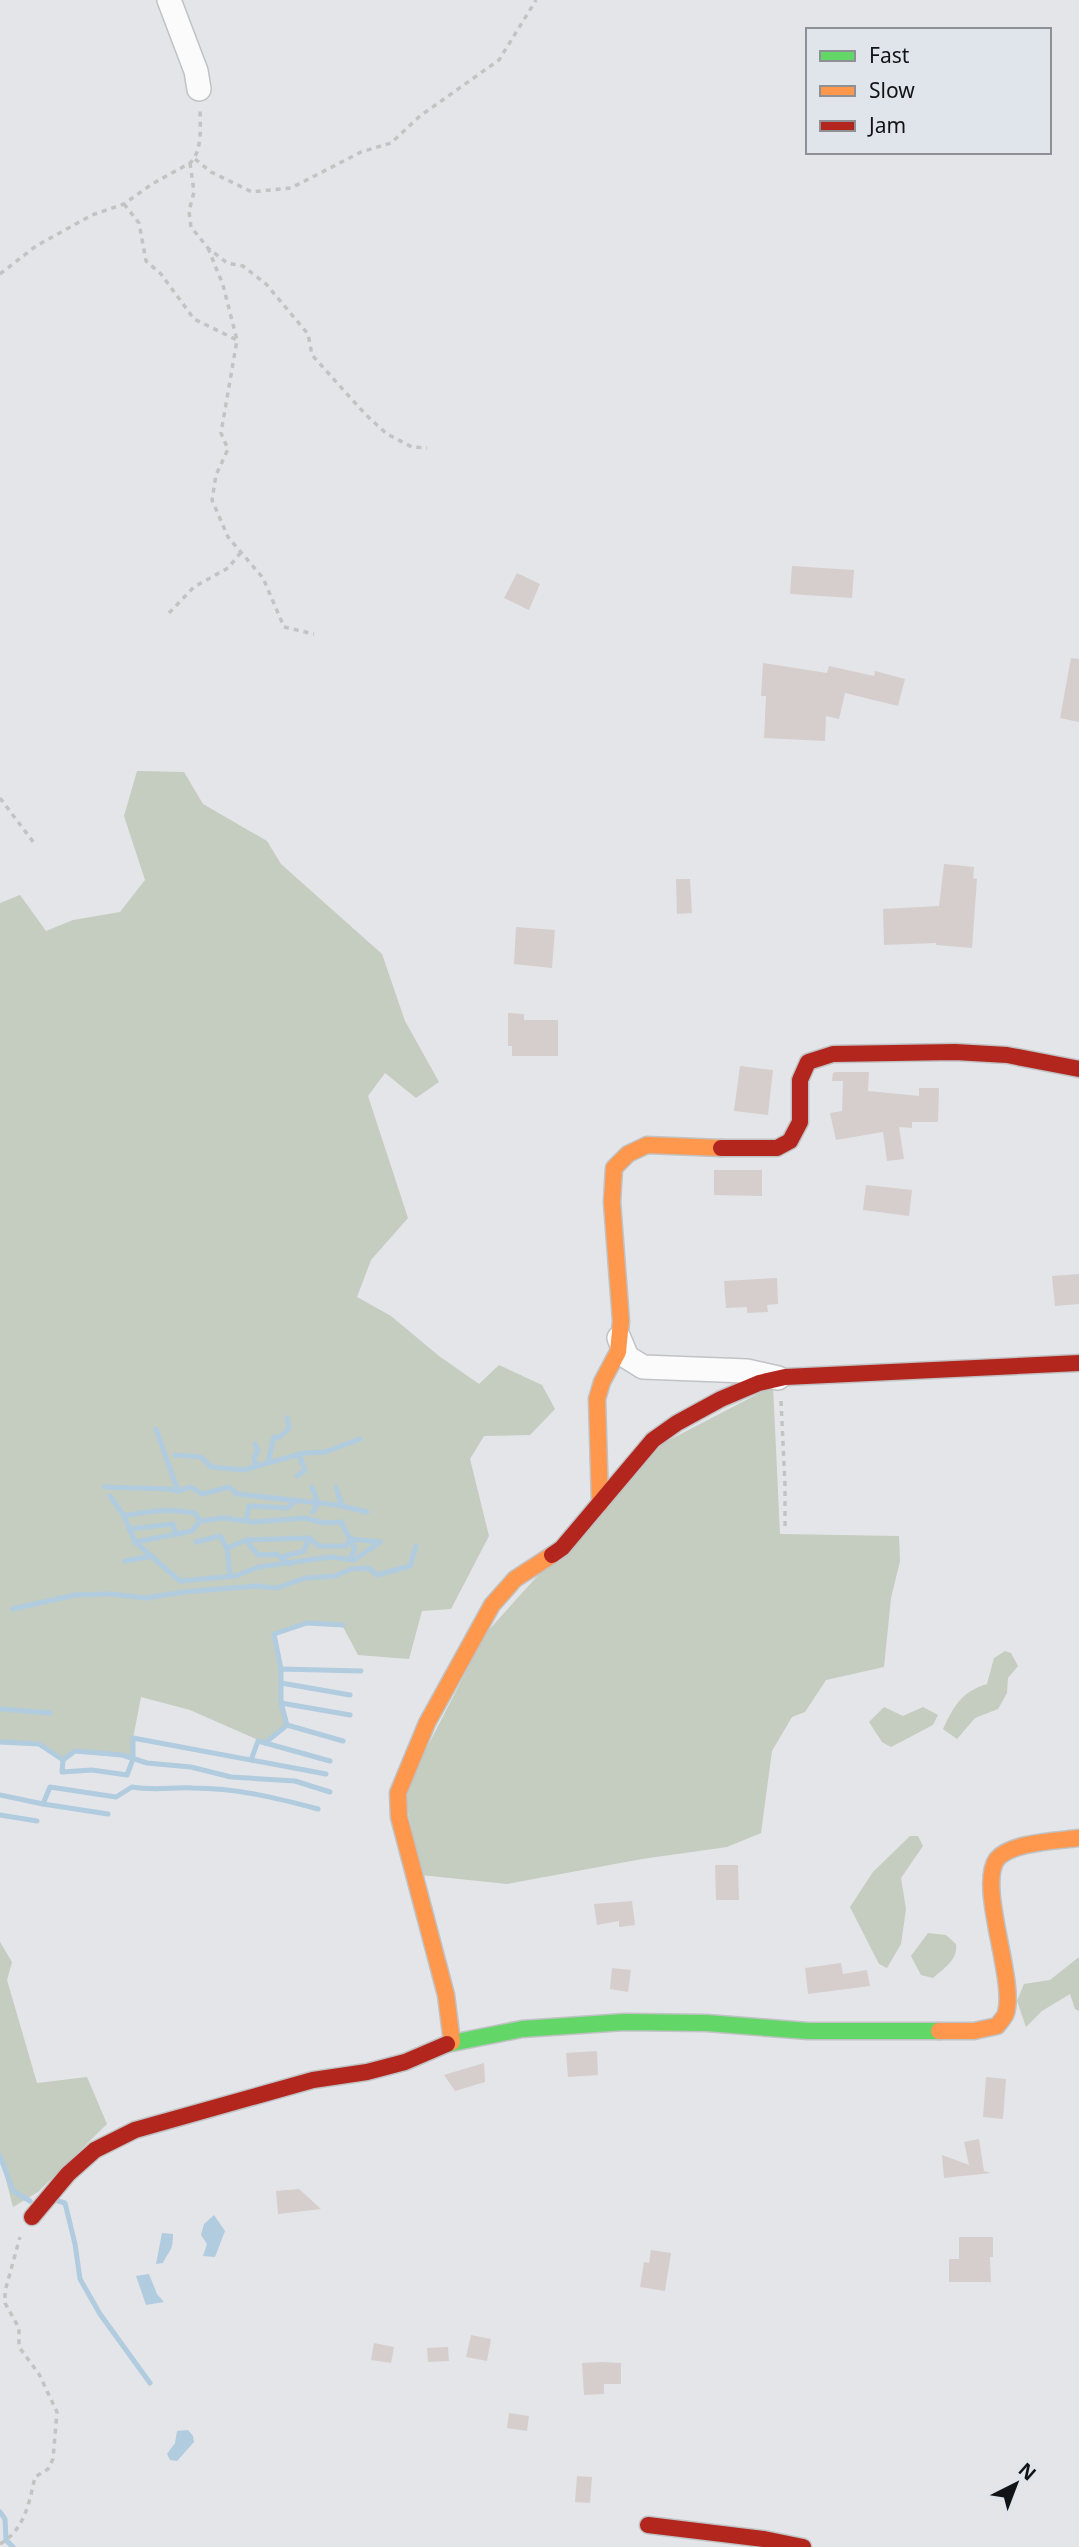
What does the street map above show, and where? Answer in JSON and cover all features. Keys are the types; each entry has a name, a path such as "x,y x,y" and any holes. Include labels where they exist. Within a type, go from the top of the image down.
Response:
{"street":[{"path":"169,0 200,89"},
{"path":"600,1504 597,1399 602,1382 618,1352 621,1321 612,1202 614,1168 628,1154 647,1145 706,1149 777,1148 790,1141 800,1122 800,1080 808,1062 833,1054 955,1052 1007,1055 1079,1069"},
{"path":"619,1338 627,1357 643,1367 727,1369 779,1378"},
{"path":"452,2042 446,1995 399,1818 398,1793 427,1723 492,1605 515,1578 562,1548 653,1440 677,1423 721,1399 759,1383 779,1378 1079,1363"},
{"path":"32,2217 68,2175 95,2150 135,2130 313,2080 368,2072 405,2062 452,2042 522,2029 625,2022 808,2031 974,2031 997,2026 1006,2013 1006,1981 998,1942 991,1874 998,1858 1021,1846 1079,1838"},
{"path":"648,2525 764,2539 803,2547"}],"path":[{"path":"195,159 211,172 252,192 291,188 361,152 391,144 420,116 499,60 536,0"},
{"path":"0,274 36,246 92,215 124,204 195,159 199,138 200,89"},
{"path":"190,163 194,192 189,211 191,227 208,248 227,263 243,265 266,284 309,334 312,355 366,415 387,434 412,447 427,448"},
{"path":"124,204 139,223 146,261 161,274 194,319 237,340"},
{"path":"208,248 223,285 237,340 221,433 228,449 216,475 212,500 228,537 263,578 284,627 314,635"},
{"path":"169,612 194,587 228,568 242,551"},
{"path":"0,798 34,843"},
{"path":"779,1378 785,1530"},
{"path":"0,2544 20,2526 29,2506 35,2477 48,2469 53,2459 53,2444 57,2433 57,2412 39,2374 19,2347 19,2328 5,2303 5,2291 16,2247 32,2217"}],"green space":[{"path":"137,771 184,772 203,804 267,841 281,864 382,954 405,1021 439,1082 416,1098 385,1073 368,1096 408,1218 371,1260 357,1297 391,1316 439,1356 479,1384 499,1365 542,1385 555,1409 530,1435 484,1436 470,1459 489,1536 451,1609 422,1611 409,1659 358,1655 342,1625 307,1623 274,1634 281,1669 281,1703 287,1725 265,1743 190,1710 141,1697 133,1738 133,1759 122,1755 75,1751 63,1760 39,1744 0,1742 0,903 20,895 46,931 73,920 120,912 145,880 124,816"},
{"path":"773,1386 780,1534 899,1536 900,1561 891,1598 884,1667 826,1680 805,1712 792,1717 772,1751 761,1833 727,1847 642,1859 507,1884 421,1875 404,1792 486,1633 652,1449"},
{"path":"1005,1651 1011,1653 1018,1666 1008,1678 1007,1693 998,1709 975,1718 957,1739 943,1729 951,1713 959,1701 971,1691 987,1684 994,1658"},
{"path":"884,1707 903,1716 923,1707 938,1715 933,1725 891,1747 882,1742 869,1722"},
{"path":"910,1836 918,1836 923,1846 901,1878 906,1909 901,1944 887,1968 879,1964 850,1907 873,1872"},
{"path":"928,1933 946,1935 956,1944 953,1959 933,1978 921,1975 911,1956"},
{"path":"0,1942 12,1962 7,1980 37,2083 87,2077 107,2124 38,2192 13,2207 0,2157"},
{"path":"1079,1957 1079,2011 1075,2009 1070,1994 1042,2011 1026,2027 1017,2001 1024,1984 1050,1980"}],"water":[{"path":"214,2215 225,2231 215,2257 203,2256 207,2244 201,2235 204,2224"},
{"path":"162,2233 173,2234 172,2244 163,2263 156,2264"},
{"path":"149,2274 157,2294 164,2302 146,2305 136,2276"},
{"path":"188,2430 194,2442 177,2461 170,2460 167,2454 175,2443 177,2431"}],"building":[{"path":"792,566 854,570 852,598 790,594"},
{"path":"517,573 540,584 529,610 504,598"},
{"path":"1071,658 1079,659 1079,722 1060,718"},
{"path":"763,663 827,673 829,666 874,676 875,671 905,679 898,706 845,693 839,719 826,716 825,741 764,738 766,696 761,696"},
{"path":"944,864 974,867 973,878 977,879 972,948 936,943 884,945 883,909 939,906"},
{"path":"676,879 690,879 692,913 677,914"},
{"path":"516,927 555,930 552,968 514,964"},
{"path":"508,1013 524,1014 524,1020 558,1020 558,1056 512,1056 512,1046 508,1046"},
{"path":"740,1066 773,1070 768,1115 734,1111"},
{"path":"869,1072 868,1091 919,1096 919,1088 939,1088 938,1122 912,1122 912,1128 899,1127 904,1159 887,1161 883,1132 836,1140 830,1113 842,1111 843,1081 832,1081 833,1073"},
{"path":"714,1170 762,1170 762,1196 714,1195"},
{"path":"866,1185 912,1190 909,1216 863,1210"},
{"path":"1079,1274 1079,1304 1055,1306 1052,1276"},
{"path":"777,1278 778,1304 767,1305 768,1312 747,1313 747,1307 726,1308 724,1281"},
{"path":"715,1865 738,1865 739,1900 716,1900"},
{"path":"632,1901 635,1925 619,1927 619,1921 597,1925 594,1904"},
{"path":"841,1963 843,1974 867,1970 870,1986 808,1994 805,1968"},
{"path":"612,1968 631,1970 628,1992 610,1989"},
{"path":"597,2051 598,2075 568,2077 566,2053"},
{"path":"484,2063 485,2082 455,2091 444,2075"},
{"path":"986,2077 1006,2079 1003,2119 983,2117"},
{"path":"979,2139 984,2171 991,2173 944,2178 942,2155 969,2165 964,2142"},
{"path":"299,2189 321,2209 278,2214 276,2191"},
{"path":"959,2237 993,2237 993,2257 990,2257 991,2282 949,2282 949,2259 959,2259"},
{"path":"651,2250 671,2253 665,2291 640,2287 644,2262 649,2263"},
{"path":"471,2335 491,2339 487,2361 466,2357"},
{"path":"374,2343 394,2347 391,2363 371,2360"},
{"path":"448,2347 449,2361 428,2362 427,2348"},
{"path":"582,2363 621,2363 621,2384 604,2384 604,2394 584,2395"},
{"path":"509,2413 529,2416 527,2431 507,2428"},
{"path":"577,2476 592,2477 590,2503 575,2502"}],"waterway":[{"path":"268,1462 274,1437 280,1437 289,1428 287,1418"},
{"path":"156,1429 178,1491"},
{"path":"175,1455 201,1457 211,1467 243,1470 304,1453 325,1452 360,1439"},
{"path":"255,1444 258,1451 254,1457 256,1466"},
{"path":"297,1476 305,1470 299,1455"},
{"path":"104,1487 178,1491 191,1487 202,1494 229,1487 237,1494 337,1505 367,1512"},
{"path":"312,1487 318,1503 313,1512"},
{"path":"336,1487 342,1506"},
{"path":"110,1496 124,1516 135,1542 180,1581 235,1576 259,1567 330,1557 354,1560 380,1542"},
{"path":"246,1521 249,1506 288,1508 296,1500"},
{"path":"124,1516 176,1511 195,1513 200,1521"},
{"path":"135,1542 192,1531 200,1521 223,1518 254,1522 305,1518 324,1523 341,1522 350,1539 380,1542"},
{"path":"130,1529 173,1524 176,1534"},
{"path":"196,1542 220,1536 227,1548 246,1540 309,1538 319,1546 346,1546 350,1539 355,1549 350,1559"},
{"path":"281,1557 304,1551 309,1538"},
{"path":"246,1540 258,1555 276,1554 290,1564"},
{"path":"12,1609 75,1595 111,1594 146,1598 256,1586 277,1588 305,1578 335,1576 351,1569 369,1568 377,1575 410,1566 416,1546"},
{"path":"227,1548 230,1576"},
{"path":"125,1561 152,1556"},
{"path":"281,1669 274,1634 307,1623 343,1625"},
{"path":"281,1683 281,1669 361,1671"},
{"path":"281,1703 281,1683 350,1695"},
{"path":"287,1725 281,1703 350,1715"},
{"path":"0,1709 50,1713"},
{"path":"265,1743 287,1725 343,1741"},
{"path":"63,1760 62,1772 92,1770 127,1775 133,1759 133,1738 326,1774"},
{"path":"251,1760 258,1741 330,1761"},
{"path":"0,1742 39,1744 63,1760 75,1751 122,1755 147,1763 191,1767 231,1777 295,1781 330,1792"},
{"path":"0,1795 43,1804 50,1787 116,1797 132,1787 209,1788 256,1794 318,1809"},
{"path":"43,1804 108,1814"},
{"path":"0,1815 37,1821"},
{"path":"0,2156 13,2191 30,2201"},
{"path":"58,2201 65,2203 80,2279 100,2314 150,2383"},
{"path":"0,2512 5,2519 6,2540 13,2547"}],"traffic: fast":[{"path":"447,2044 522,2029 625,2022 707,2023 808,2031 939,2031"}],"traffic: slow":[{"path":"600,1504 597,1399 602,1382 618,1352 621,1321 612,1202 614,1168 628,1154 647,1145 721,1148"},
{"path":"452,2042 446,1995 399,1817 398,1793 427,1723 492,1605 515,1579 552,1555"},
{"path":"939,2031 974,2031 997,2026 1006,2013 1006,1978 991,1890 992,1872 997,1859 1004,1853 1024,1846 1079,1838"}],"traffic: jam":[{"path":"721,1148 777,1148 790,1141 800,1122 800,1080 808,1062 833,1054 955,1052 1007,1055 1079,1069"},
{"path":"552,1555 562,1548 653,1440 677,1423 721,1399 759,1383 785,1377 1079,1363"},
{"path":"32,2217 68,2174 95,2150 135,2130 313,2080 367,2072 405,2062 447,2044"},
{"path":"648,2525 764,2539 803,2547"}]}
